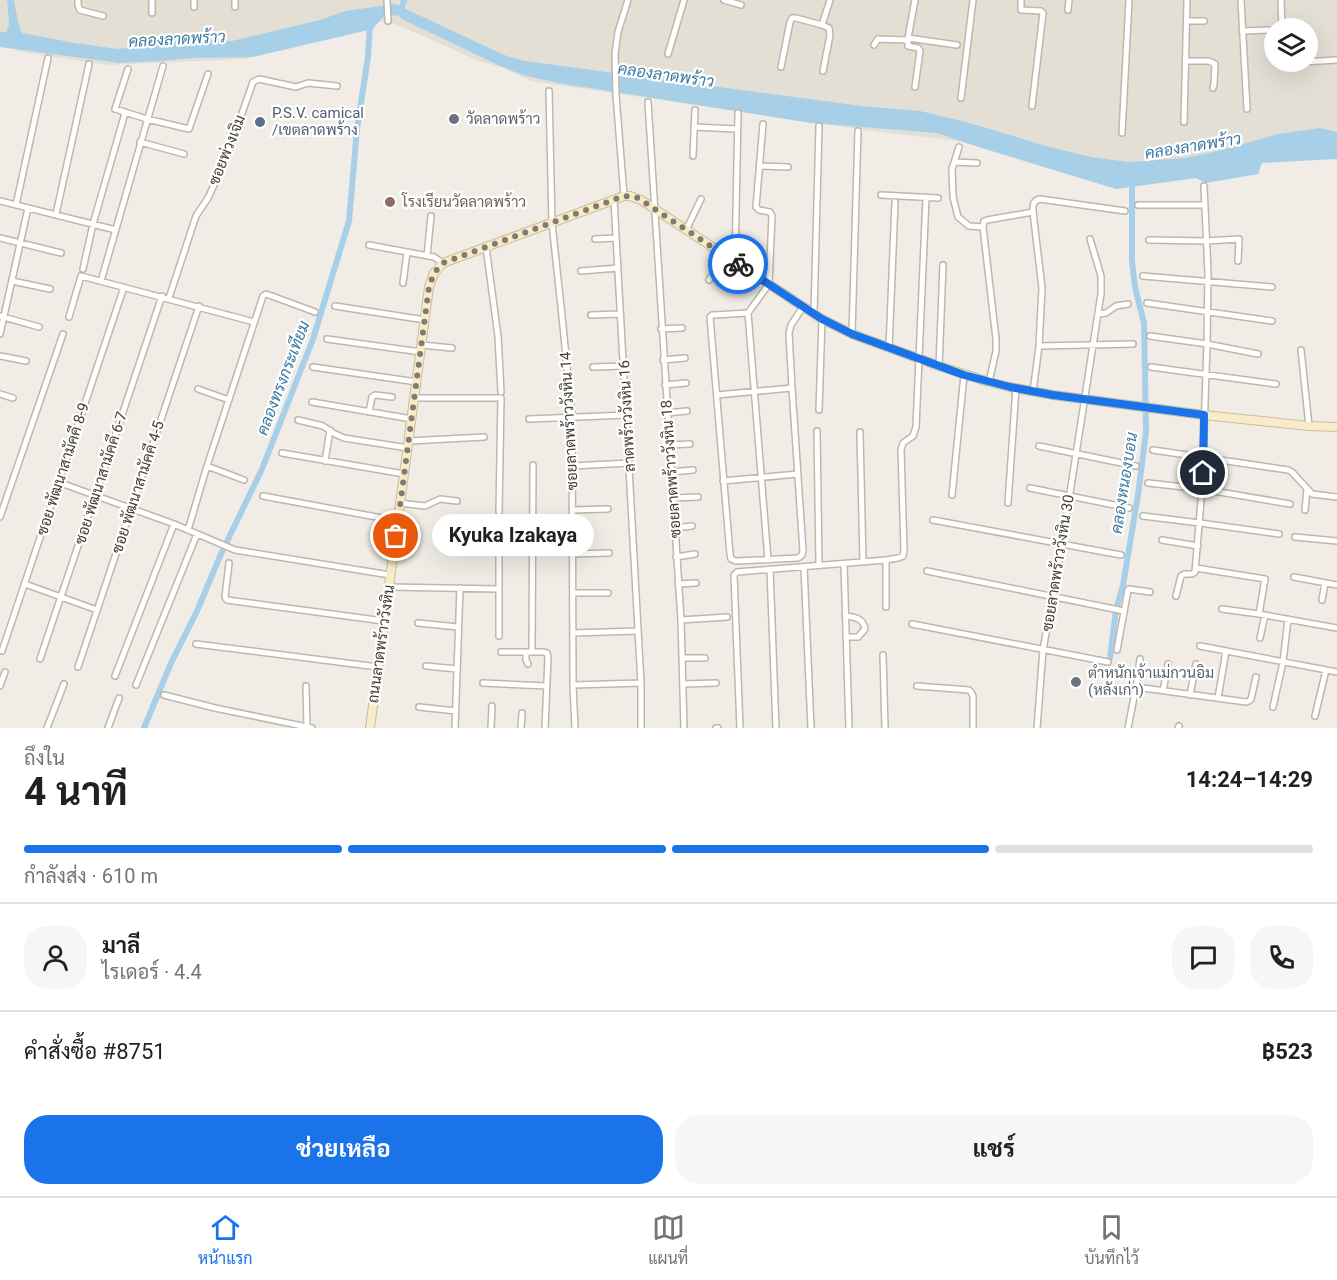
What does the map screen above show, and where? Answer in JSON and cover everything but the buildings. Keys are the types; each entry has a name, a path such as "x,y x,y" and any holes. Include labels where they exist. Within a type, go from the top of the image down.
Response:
{"main road":[{"path":"443,263 624,196 636,197 822,319 852,334 964,375 1033,392 1147,408 1337,427"},
{"name":"ถนนลาดพร้าววังหิน","path":"370,728 429,287 434,273 443,263"}],"street":[{"path":"78,0 80,10 103,16"},
{"path":"152,0 152,13"},
{"path":"235,0 235,7"},
{"path":"624,196 615,54 618,32 628,0"},
{"path":"668,54 684,0"},
{"path":"724,0 741,5"},
{"path":"822,25 830,0"},
{"path":"915,0 908,39 908,46 918,48 920,51 915,87"},
{"path":"961,98 973,0"},
{"path":"1021,0 1021,10 1043,13 1032,106"},
{"path":"1068,10 1069,0"},
{"path":"1122,132 1129,0"},
{"path":"1184,122 1187,0"},
{"path":"1241,0 1247,109"},
{"path":"1281,0 1282,18"},
{"path":"387,1 388,21"},
{"path":"782,67 792,18 829,28 822,71"},
{"path":"1187,21 1204,21"},
{"path":"1242,31 1264,30"},
{"path":"874,45 878,39 908,39 957,45"},
{"path":"16,205 48,58"},
{"path":"1318,61 1337,60"},
{"path":"1186,61 1209,61 1215,64 1213,88"},
{"path":"56,214 89,64"},
{"path":"101,281 163,66"},
{"path":"128,69 115,109 189,129 208,74"},
{"name":"ซอยพ่วงเจิม","path":"169,298 196,216 208,198 226,159 253,82 259,80 296,87 308,83 338,86"},
{"name":"ซอยลาดพร้าววังหิน 14","path":"549,91 552,223 572,417 575,728"},
{"name":"ซอยลาดพร้าววังหิน 18","path":"648,102 681,620 684,728"},
{"path":"693,156 695,110"},
{"path":"83,269 93,224 125,113"},
{"path":"735,262 738,113"},
{"path":"763,124 756,207 759,210 770,212 772,216 769,284 748,313 768,560"},
{"path":"814,314 819,126"},
{"path":"694,127 737,129"},
{"path":"852,334 858,131"},
{"path":"140,142 184,154"},
{"path":"959,147 952,169 953,197 958,217 969,226 983,227"},
{"path":"955,162 977,163"},
{"path":"759,166 788,167"},
{"path":"1176,596 1181,576 1192,574 1196,568 1200,523 1207,344 1207,241 1204,186"},
{"path":"881,195 938,198"},
{"path":"740,728 734,575 736,572 886,560 903,556 901,450 903,443 909,440 915,432 926,198"},
{"path":"686,230 701,199"},
{"path":"1033,392 1039,346 1042,288 1033,204 1040,199 1125,210"},
{"name":"ลาดพร้าววังหิน 16","path":"614,200 641,683 641,728"},
{"path":"0,201 116,230"},
{"path":"889,348 895,202"},
{"path":"1138,205 1204,205"},
{"path":"0,334 2,316 28,208"},
{"path":"989,382 996,351 996,339 984,221 1033,213"},
{"path":"427,256 431,216"},
{"path":"0,238 61,253"},
{"path":"595,239 616,238"},
{"name":"ซอยลาดพร้าววังหิน 30","path":"1037,728 1043,650 1101,294 1101,276 1090,239"},
{"path":"1149,240 1239,239 1238,261"},
{"path":"369,245 434,257 443,263"},
{"path":"486,247 498,336 501,395 499,512"},
{"path":"403,283 407,252"},
{"path":"710,280 725,256"},
{"path":"939,366 943,265"},
{"path":"581,271 618,268"},
{"path":"69,317 81,276 254,322"},
{"path":"1143,276 1272,286"},
{"path":"12,281 50,289"},
{"name":"ซอย พัฒนาสามัคคี 8-9","path":"2,651 124,287"},
{"path":"188,530 263,296 266,294 315,312"},
{"name":"ซอย พัฒนาสามัคคี 6-7","path":"40,659 162,296"},
{"path":"1147,303 1272,321"},
{"path":"1098,314 1106,313 1116,306 1128,304"},
{"name":"ซอย พัฒนาสามัคคี 4-5","path":"78,667 199,306"},
{"path":"334,306 425,320"},
{"path":"748,313 711,316 731,559 736,561 798,558 803,551 789,333 791,325 803,307"},
{"path":"591,315 620,314"},
{"path":"2,316 39,327"},
{"path":"819,410 822,319"},
{"path":"662,329 682,328"},
{"path":"0,517 63,334"},
{"path":"1150,336 1258,354"},
{"path":"327,339 421,348 452,348"},
{"path":"1039,346 1133,344"},
{"path":"1301,350 1309,426"},
{"path":"0,356 26,361"},
{"path":"663,360 685,358"},
{"path":"593,367 624,366"},
{"path":"313,367 417,382"},
{"path":"1151,367 1276,384"},
{"path":"952,495 964,375"},
{"path":"665,385 686,383"},
{"path":"717,395 792,388"},
{"path":"1008,503 1016,388"},
{"path":"198,389 230,400"},
{"path":"0,394 13,398"},
{"path":"369,412 372,397 375,395 392,397"},
{"path":"414,398 501,395"},
{"path":"312,402 412,419"},
{"path":"667,413 687,411"},
{"path":"529,419 627,415"},
{"path":"298,420 322,426 344,438 408,445 484,437"},
{"path":"325,461 330,430"},
{"path":"817,431 819,565"},
{"path":"860,432 863,562"},
{"path":"669,446 690,444"},
{"path":"1039,446 1136,466"},
{"path":"1153,450 1288,470 1314,495 1337,497"},
{"path":"282,453 404,474"},
{"path":"572,466 629,463"},
{"path":"528,664 533,465"},
{"path":"207,466 244,480"},
{"path":"671,472 693,470"},
{"path":"723,481 798,474"},
{"path":"58,482 174,524 229,547 390,575"},
{"path":"1148,483 1202,489 1290,504"},
{"path":"1030,488 1129,508"},
{"path":"1305,510 1307,489"},
{"path":"263,496 398,521"},
{"path":"673,498 698,497"},
{"path":"400,503 425,506 440,499 457,501"},
{"path":"573,510 608,509"},
{"path":"1143,516 1279,534"},
{"path":"933,520 1121,555"},
{"path":"115,676 174,524"},
{"path":"674,528 692,526"},
{"path":"499,529 499,636"},
{"path":"136,685 197,534"},
{"path":"1295,537 1337,542"},
{"path":"1162,540 1198,546"},
{"path":"573,554 609,553"},
{"path":"676,557 695,554"},
{"path":"886,560 886,607"},
{"path":"229,563 225,597 227,600 384,621"},
{"path":"844,564 849,728"},
{"path":"804,567 811,728"},
{"path":"1196,568 1265,579 1260,638"},
{"path":"770,569 776,728"},
{"path":"927,571 1118,610"},
{"path":"1294,577 1337,585"},
{"path":"678,584 696,583"},
{"path":"1322,600 1325,583"},
{"path":"25,584 98,610"},
{"path":"389,587 498,589"},
{"path":"455,728 460,588"},
{"path":"1117,650 1118,610 1128,590 1150,592"},
{"path":"574,593 608,592"},
{"path":"1222,609 1337,628"},
{"path":"845,616 861,620 865,629 858,637 846,637"},
{"path":"681,620 727,617"},
{"path":"1273,707 1283,662 1288,619"},
{"path":"418,623 458,627"},
{"path":"912,624 1108,662"},
{"path":"573,633 638,631"},
{"path":"196,644 378,667"},
{"path":"1200,646 1337,672"},
{"path":"1218,698 1226,651"},
{"path":"501,652 547,653 545,728"},
{"path":"883,655 885,728"},
{"path":"682,658 705,658"},
{"path":"1128,728 1140,659"},
{"path":"1163,691 1168,664"},
{"path":"1190,695 1196,664"},
{"path":"426,666 457,669"},
{"path":"1315,716 1326,670"},
{"path":"0,686 5,672"},
{"path":"1136,687 1249,701 1256,677"},
{"path":"483,682 547,686"},
{"path":"573,685 641,683"},
{"path":"683,684 716,683"},
{"path":"47,728 64,684"},
{"path":"616,684 616,691"},
{"path":"164,695 309,728 306,686"},
{"path":"917,686 969,690 973,696 973,728"},
{"path":"108,728 119,698"},
{"path":"491,728 492,706"},
{"path":"419,707 456,711"},
{"path":"521,728 522,712"}],"shaded area":[{"path":"0,0 7,0 9,26 6,32 0,32"},
{"path":"12,0 1337,0 1337,157 1320,153 1164,178 975,143 880,132 530,81 504,68 479,61 398,25 374,21 245,59 108,65 15,51"}],"water":[{"path":"7,0 14,0 22,33 118,49 194,40 232,41 320,20 345,11 395,4 504,55 525,61 862,106 920,111 1091,157 1129,162 1185,158 1278,134 1320,128 1337,132 1337,159 1262,163 1258,174 1206,183 1196,178 1116,189 937,133 811,123 558,83 523,75 396,15 382,18 373,29 253,57 120,63 0,47 0,32 6,32 9,25"}],"waterway":[{"path":"400,13 404,0"},
{"name":"คลองทรงกระเทียม","path":"144,728 171,663 262,469 313,339 349,221 370,24"},
{"name":"คลองหนองบอน","path":"1110,658 1116,610 1123,585 1138,495 1146,432 1144,323 1135,287 1132,261 1132,180"}],"way so far":[{"path":"396,536 429,287 434,273 443,263 624,196 630,196 641,200 738,264"}],"place":[{"name":"วัดลาดพร้าว","path":"454,119"},
{"name":"P.S.V. camical /เขตลาดพร้าง","path":"260,122"},
{"name":"โรงเรียนวัดลาดพร้าว","path":"390,202"},
{"name":"Kyuka Izakaya","path":"396,536"},
{"name":"ตำหนักเจ้าแม่กวนอิม (หลังเก่า)","path":"1076,682"}],"route":[{"path":"738,264 822,319 852,334 964,375 1053,395 1204,415 1203,473"}],"water label":[{"name":"คลองลาดพร้าว","path":"177,39"},
{"name":"คลองลาดพร้าว","path":"666,75"},
{"name":"คลองลาดพร้าว","path":"1193,146"}]}
